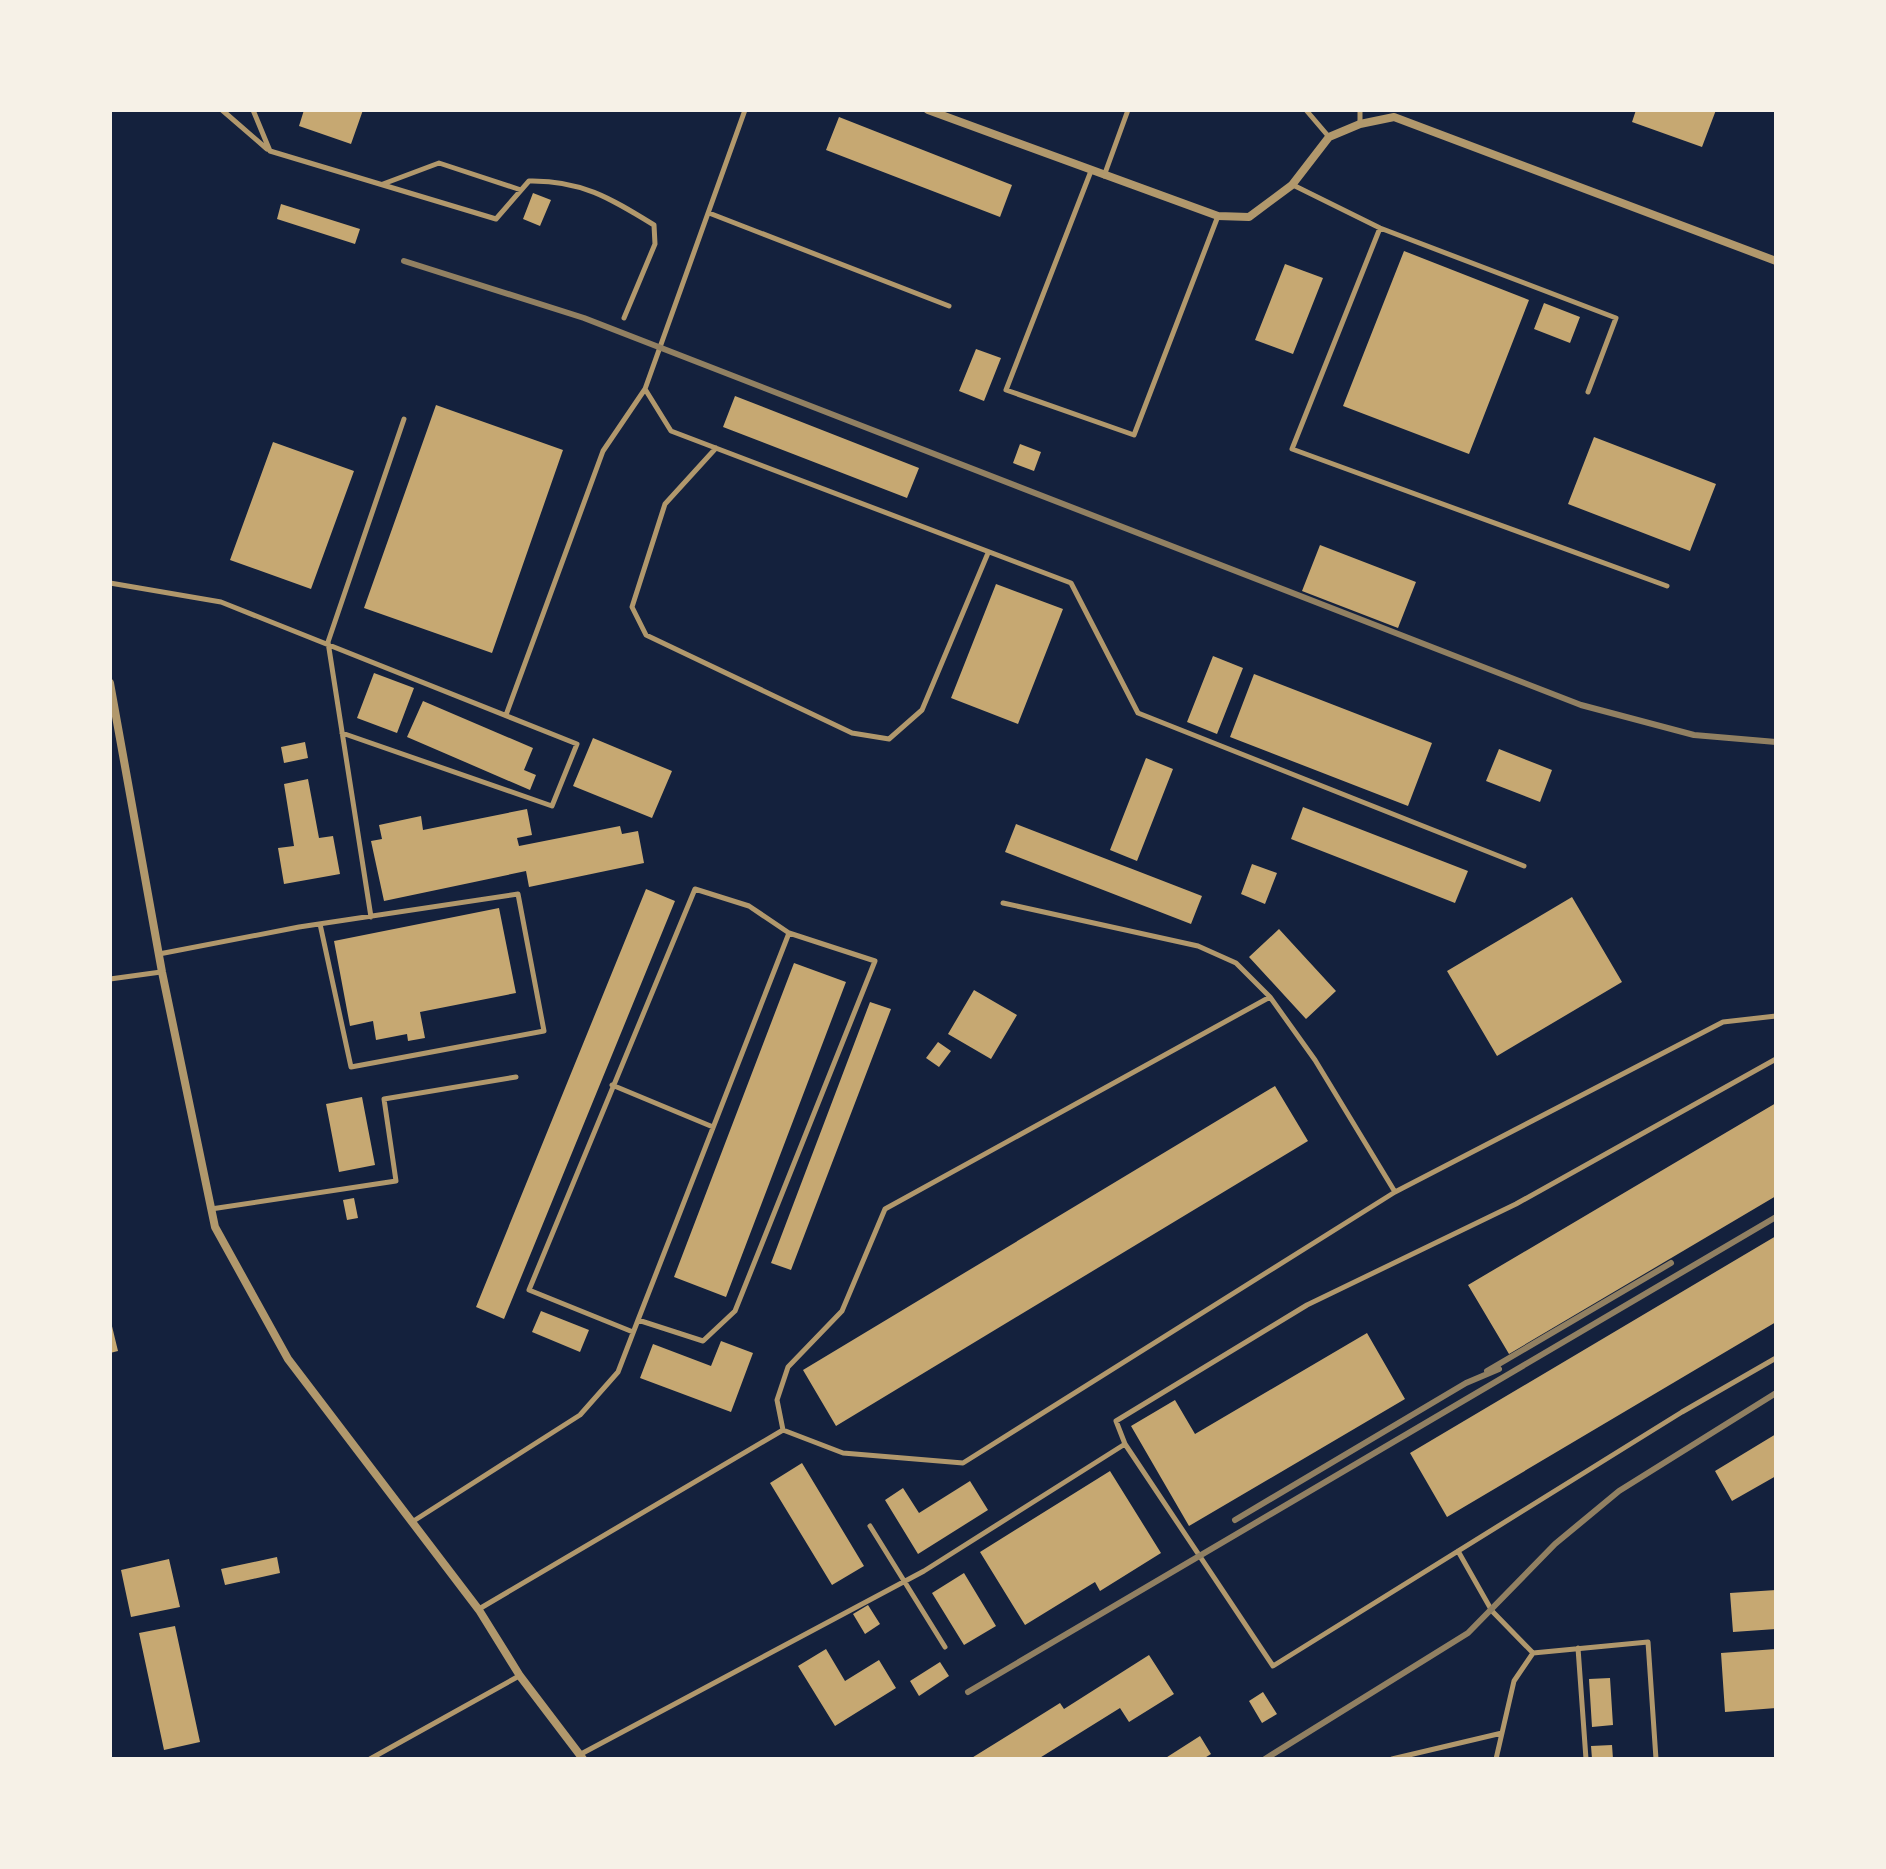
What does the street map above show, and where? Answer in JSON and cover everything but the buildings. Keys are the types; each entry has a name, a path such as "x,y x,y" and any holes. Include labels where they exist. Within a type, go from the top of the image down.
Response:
{"street":[{"path":"928,110 1218,216 1249,217 1292,185 1329,137 1360,124 1394,117 1776,261"},
{"path":"110,683 162,972 215,1227 288,1359 479,1610 520,1676 581,1757"}],"lane":[{"path":"222,110 270,151 496,219 529,181 564,180 617,202 654,225 655,244 624,318"},
{"path":"253,110 270,151"},
{"path":"506,715 603,451 645,389 745,110"},
{"path":"1104,176 1128,110"},
{"path":"1306,110 1329,137"},
{"path":"1360,110 1360,124"},
{"path":"382,185 439,163 521,190"},
{"path":"1091,171 1006,390 1134,435 1218,216"},
{"path":"1292,185 1380,228 1616,318 1588,392"},
{"path":"709,213 949,306"},
{"path":"1380,228 1292,449 1667,586"},
{"path":"645,389 671,431 1071,583 1138,713 1524,866"},
{"path":"371,917 328,642 404,419"},
{"path":"716,448 665,504 632,607 646,635 852,733 889,739 922,710 988,553"},
{"path":"110,583 221,602 328,642 577,744 552,806 342,733"},
{"path":"633,1332 529,1290 695,889 749,906 789,933 875,961 735,1311 703,1341 638,1320"},
{"path":"159,954 320,924 518,894 544,1031 351,1067 320,924"},
{"path":"1003,903 1198,946 1236,963 1270,997 1315,1060 1395,1192"},
{"path":"412,1522 580,1415 618,1372 789,933"},
{"path":"110,979 162,972"},
{"path":"783,1430 777,1400 788,1367 842,1311 885,1209 1270,997"},
{"path":"783,1430 843,1453 963,1463 1395,1192 1723,1022 1776,1016"},
{"path":"1776,1059 1516,1204 1307,1305 1116,1421 1125,1444 1273,1666 1682,1412 1776,1358"},
{"path":"211,1209 396,1181 384,1099 516,1077"},
{"path":"612,1085 713,1127"},
{"path":"479,1610 783,1430"},
{"path":"581,1757 903,1582 1125,1444"},
{"path":"870,1526 945,1647"},
{"path":"1458,1551 1492,1611 1533,1653"},
{"path":"1496,1759 1514,1681 1533,1653 1648,1642 1656,1759"},
{"path":"1578,1648 1586,1759"},
{"path":"370,1759 520,1676"},
{"path":"1392,1759 1502,1733"}],"railway":[{"path":"404,261 584,318 1581,705 1694,735 1776,742"},
{"path":"968,1692 1776,1217"},
{"path":"1487,1371 1671,1263"},
{"path":"1235,1520 1466,1383 1499,1369"},
{"path":"1265,1759 1468,1633 1555,1544 1619,1491 1776,1393"}]}
